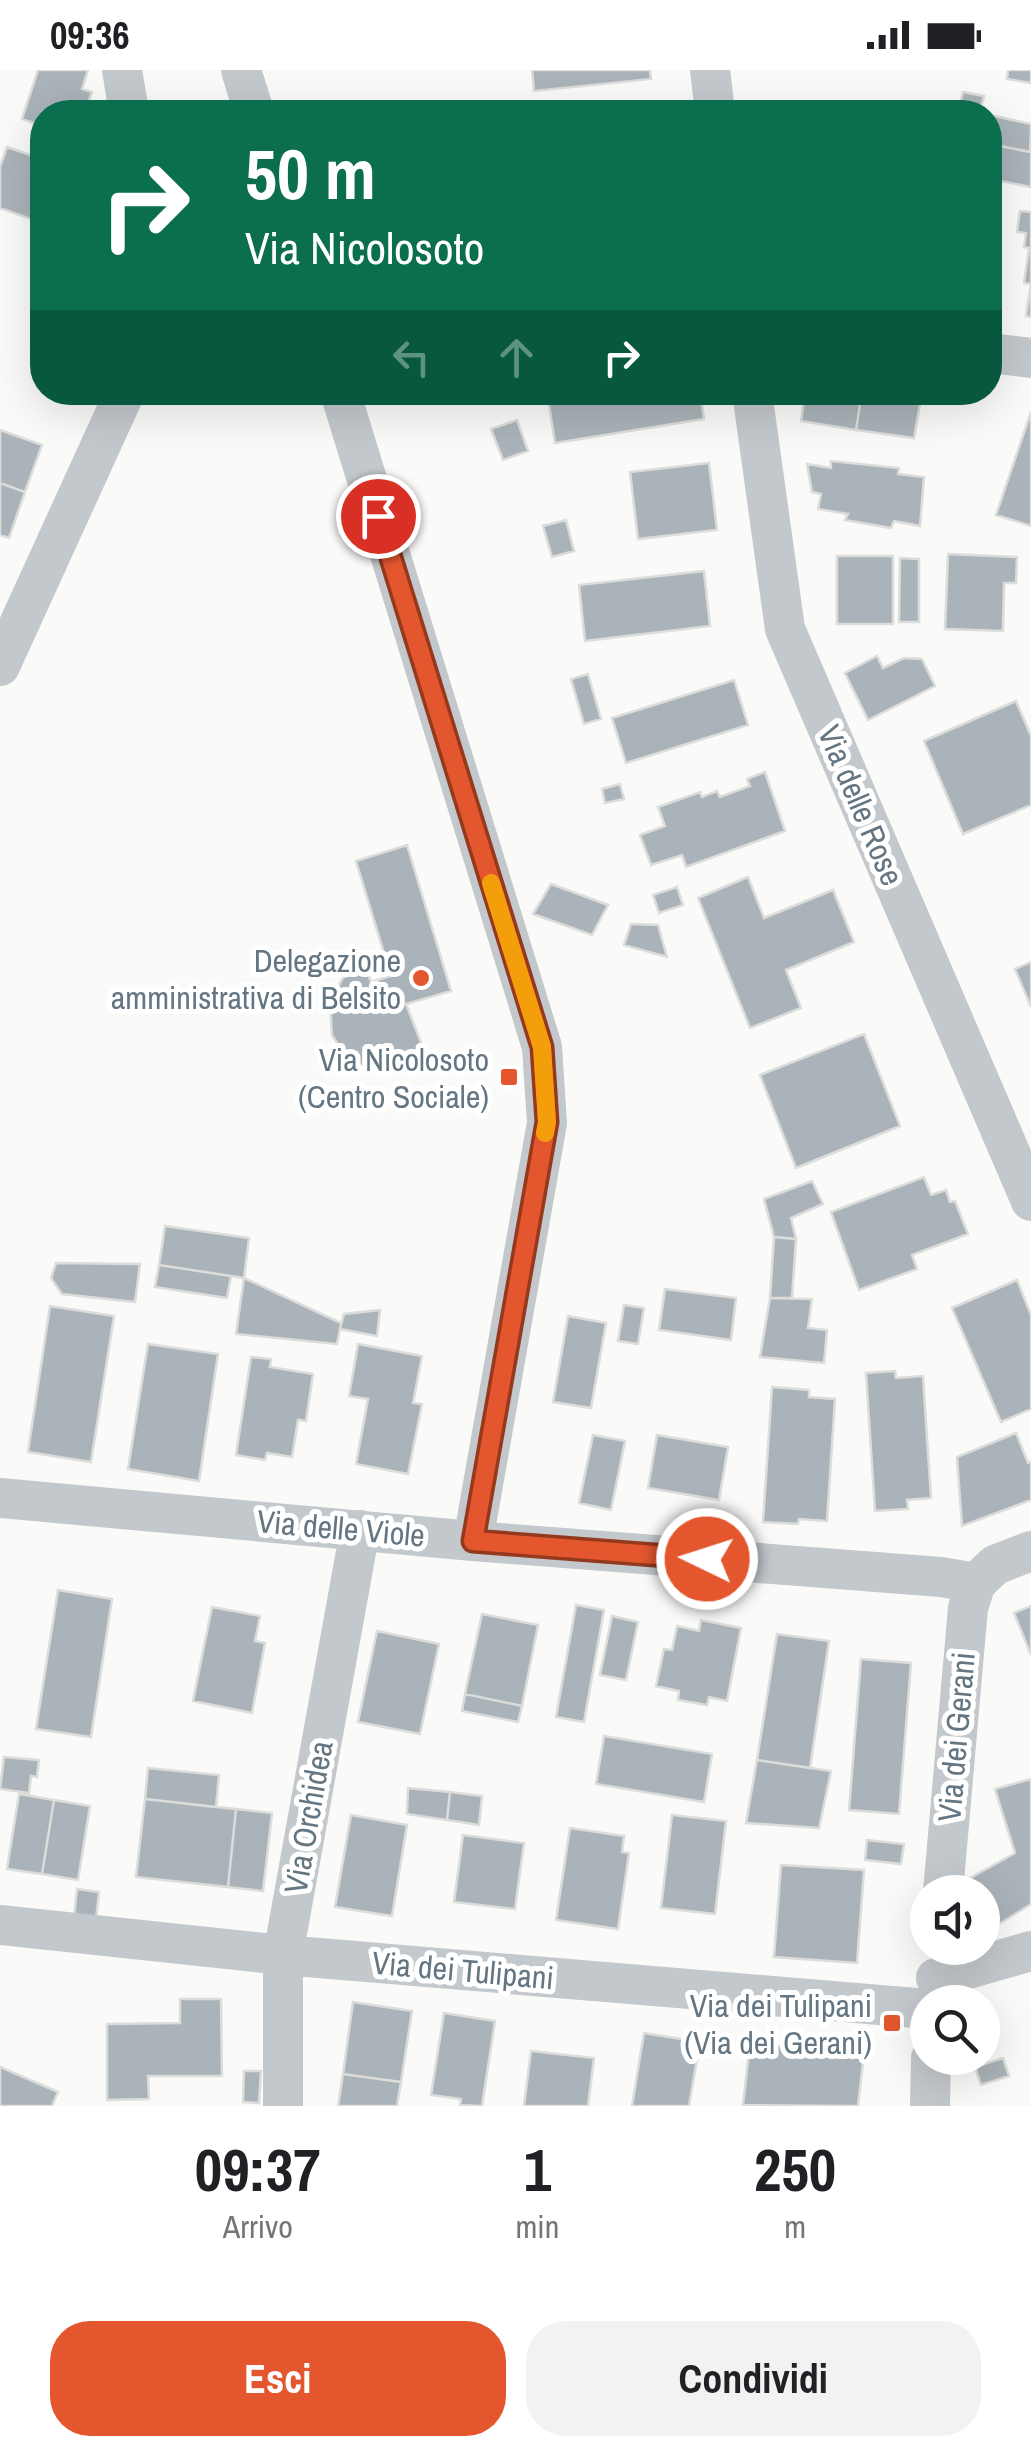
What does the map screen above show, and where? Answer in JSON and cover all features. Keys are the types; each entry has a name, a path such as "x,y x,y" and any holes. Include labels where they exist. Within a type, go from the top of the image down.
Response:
{"street":[{"path":"122,70 127,100"},
{"path":"241,70 250,100"},
{"path":"710,70 714,100"},
{"path":"1002,354 1031,358"},
{"path":"0,666 119,405"},
{"path":"344,405 542,1047 547,1122 473,1541"},
{"name":"Via delle Rose","path":"754,405 785,629 1031,1201"},
{"name":"Via delle Viole","path":"0,1498 473,1541 941,1576 976,1583"},
{"name":"Via Orchidea","path":"284,2106 283,1956 360,1530"},
{"path":"976,1583 996,1566 1031,1551"},
{"name":"Via dei Gerani","path":"944,1875 968,1608 976,1583"},
{"name":"Via dei Tulipani","path":"0,1925 283,1956 934,1984 1031,1951"},
{"path":"930,2106 931,2075"}],"building":[{"path":"38,70 88,70 82,89 92,92 89,100 30,100 30,122 22,119"},
{"path":"532,70 650,70 651,79 534,91"},
{"path":"1008,70 1031,70 1031,83 1007,79"},
{"path":"963,92 984,96 983,100 961,100"},
{"path":"1002,118 1031,124 1030,152 1002,146"},
{"path":"1002,146 1031,152 1031,187 1002,181"},
{"path":"7,147 30,155 30,219 0,208 0,167"},
{"path":"1020,211 1031,212 1031,284 1024,283 1029,248 1024,247 1026,233 1017,232"},
{"path":"1031,284 1031,317 1026,316"},
{"path":"549,405 702,405 704,419 555,443"},
{"path":"803,405 860,405 856,430 801,421"},
{"path":"860,405 920,405 914,438 856,430"},
{"path":"1031,412 1031,526 996,515"},
{"path":"517,420 528,451 503,460 491,429"},
{"path":"0,430 42,445 25,492 0,483"},
{"path":"831,461 899,468 898,474 924,477 920,526 894,521 891,528 845,520 848,514 818,509 821,494 812,492 807,464 831,468"},
{"path":"709,463 717,530 638,539 630,472"},
{"path":"0,483 25,492 9,538 0,535"},
{"path":"566,520 574,551 552,557 543,526"},
{"path":"948,554 1017,557 1016,583 1004,583 1003,631 945,629"},
{"path":"837,556 893,556 893,624 837,624"},
{"path":"900,558 919,559 919,622 899,622"},
{"path":"704,571 710,626 585,641 579,585"},
{"path":"877,656 883,668 904,658 922,659 935,686 868,720 845,673"},
{"path":"588,674 601,719 584,724 571,679"},
{"path":"734,680 748,725 626,763 612,718"},
{"path":"1016,701 1031,736 1031,805 963,834 924,741"},
{"path":"765,772 785,831 686,867 682,855 651,865 640,835 665,826 658,807 700,792 702,797 717,791 720,797 750,786 747,779"},
{"path":"620,784 624,799 605,803 602,789"},
{"path":"407,845 451,991 406,1004 422,1045 400,1068 362,1066 343,1052 332,1035 330,1002 343,978 365,966 371,982 391,976 356,861"},
{"path":"748,877 764,918 833,890 854,942 786,970 801,1008 750,1028 698,898"},
{"path":"551,884 608,905 592,935 533,914"},
{"path":"677,887 683,905 659,913 653,895"},
{"path":"631,924 658,925 667,957 624,945"},
{"path":"1031,962 1031,1007 1015,969"},
{"path":"864,1034 900,1126 796,1168 760,1075"},
{"path":"924,1177 931,1195 946,1190 950,1202 955,1201 968,1234 912,1255 917,1269 859,1290 831,1212"},
{"path":"812,1181 823,1204 791,1218 796,1239 774,1237 764,1199"},
{"path":"165,1226 249,1238 244,1278 159,1265"},
{"path":"774,1237 796,1239 792,1298 770,1298"},
{"path":"56,1263 140,1264 135,1302 62,1294 51,1278"},
{"path":"159,1265 231,1276 227,1298 155,1287"},
{"path":"244,1278 341,1323 337,1344 236,1334"},
{"path":"1017,1280 1031,1315 1031,1409 1001,1422 952,1308"},
{"path":"665,1289 736,1298 731,1340 659,1330"},
{"path":"770,1298 812,1299 808,1328 827,1330 824,1363 760,1357"},
{"path":"624,1305 644,1308 638,1344 618,1341"},
{"path":"50,1306 114,1316 91,1462 28,1452"},
{"path":"380,1310 377,1336 340,1329 344,1314"},
{"path":"568,1316 606,1323 591,1408 553,1402"},
{"path":"148,1344 218,1354 199,1481 128,1469"},
{"path":"358,1344 422,1356 413,1403 422,1404 408,1474 356,1464 368,1399 349,1396"},
{"path":"251,1357 271,1359 270,1367 313,1374 306,1421 298,1420 292,1457 267,1453 265,1460 236,1455"},
{"path":"895,1371 896,1378 923,1376 931,1498 907,1500 908,1509 875,1511 866,1373"},
{"path":"772,1387 809,1390 809,1397 835,1399 827,1521 763,1522"},
{"path":"1016,1433 1028,1463 1031,1462 1031,1500 962,1526 957,1457"},
{"path":"593,1435 625,1441 611,1510 579,1503"},
{"path":"657,1435 728,1447 719,1500 648,1488"},
{"path":"58,1590 112,1599 91,1737 36,1729"},
{"path":"576,1605 604,1610 584,1722 556,1717"},
{"path":"1031,1606 1031,1655 1014,1613"},
{"path":"212,1607 260,1616 255,1641 265,1643 252,1713 193,1701"},
{"path":"482,1614 538,1625 522,1706 465,1694"},
{"path":"612,1616 638,1622 626,1680 600,1675"},
{"path":"701,1620 741,1628 727,1701 709,1697 707,1705 678,1700 679,1691 656,1686 664,1649 672,1650 677,1626 699,1631"},
{"path":"377,1631 439,1644 420,1734 358,1722"},
{"path":"777,1634 829,1641 810,1768 757,1760"},
{"path":"861,1659 911,1663 899,1814 849,1810"},
{"path":"465,1694 522,1706 518,1722 462,1711"},
{"path":"604,1736 712,1754 704,1802 596,1784"},
{"path":"4,1757 39,1760 37,1777 31,1776 29,1793 0,1789"},
{"path":"757,1760 831,1771 819,1828 746,1823"},
{"path":"148,1768 219,1775 216,1807 145,1799"},
{"path":"1031,1779 1031,1904 1000,1923 1000,1875 976,1875 1015,1853 995,1789"},
{"path":"408,1788 450,1792 447,1820 407,1814"},
{"path":"450,1792 482,1796 479,1825 447,1820"},
{"path":"19,1794 54,1800 42,1874 7,1869"},
{"path":"145,1799 236,1809 228,1887 136,1877"},
{"path":"54,1800 90,1806 78,1880 42,1874"},
{"path":"236,1809 272,1813 263,1891 228,1887"},
{"path":"351,1815 407,1825 392,1916 335,1907"},
{"path":"672,1815 726,1821 715,1914 661,1908"},
{"path":"570,1828 624,1836 622,1852 629,1853 618,1929 556,1920"},
{"path":"463,1835 524,1843 515,1909 454,1902"},
{"path":"867,1840 904,1844 901,1864 865,1860"},
{"path":"781,1865 864,1870 857,1963 774,1957"},
{"path":"77,1889 99,1892 96,1920 74,1917"},
{"path":"180,1999 221,1999 222,2076 148,2076 149,2099 107,2100 107,2024 180,2023"},
{"path":"353,2002 412,2011 401,2082 343,2074"},
{"path":"444,2013 495,2021 482,2106 460,2105 461,2099 431,2095"},
{"path":"644,2033 700,2042 689,2106 632,2106"},
{"path":"750,2042 864,2054 858,2106 743,2105"},
{"path":"531,2051 594,2058 588,2106 524,2106"},
{"path":"1003,2058 1009,2076 981,2085 978,2075 1000,2075"},
{"path":"0,2067 58,2092 52,2106 0,2106"},
{"path":"244,2071 261,2071 259,2103 243,2102"},
{"path":"343,2074 401,2082 397,2106 338,2106"}],"slow traffic":[{"path":"491,883 542,1047 545,1133"}],"place":[{"name":"Delegazione amministrativa di Belsito","path":"421,978"},
{"name":"Via Nicolosoto (Centro Sociale)","path":"509,1077"},
{"name":"Via dei Tulipani (Via dei Gerani)","path":"892,2023"}],"route":[{"path":"378,516 542,1047 547,1122 473,1541 707,1559"}]}
